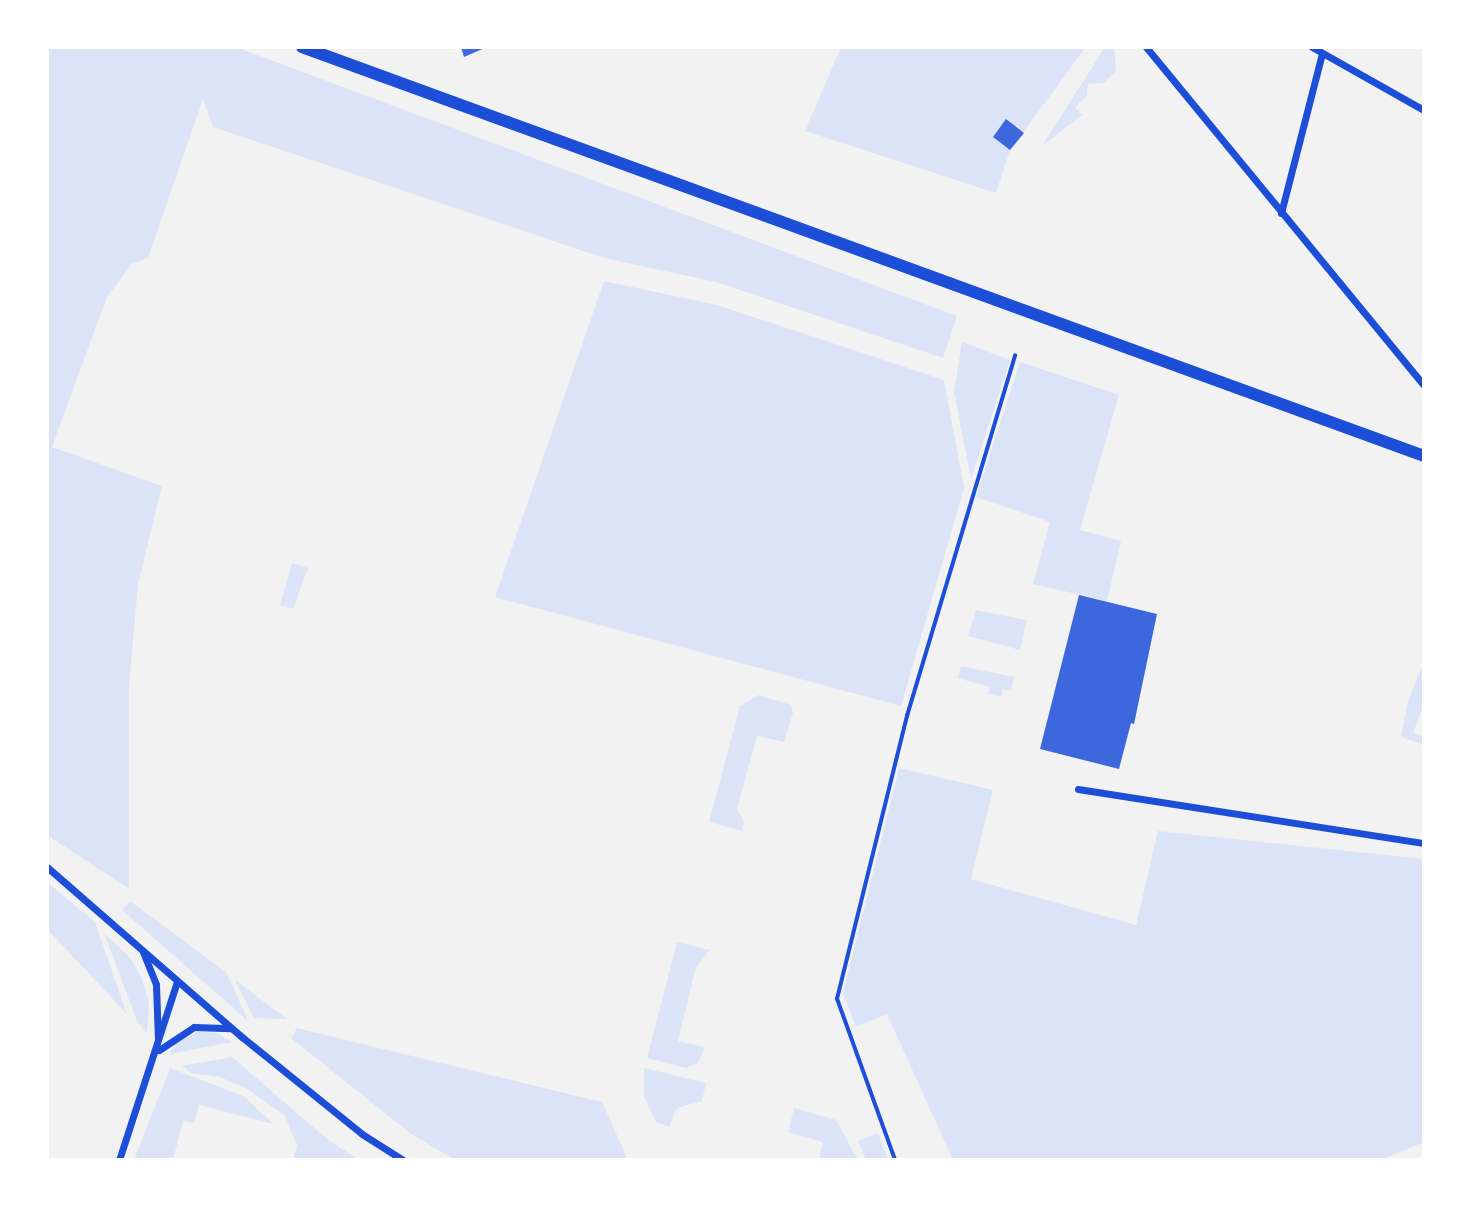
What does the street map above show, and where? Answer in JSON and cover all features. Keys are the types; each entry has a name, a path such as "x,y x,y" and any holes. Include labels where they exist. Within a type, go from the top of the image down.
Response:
{"main road":[{"path":"302,47 1424,456"}],"street":[{"path":"1146,47 1424,386"},
{"path":"1312,47 1424,110"},
{"path":"1281,213 1322,53"},
{"path":"1078,789 1424,844"},
{"path":"47,867 234,1029 362,1134 403,1160"},
{"path":"142,950 156,985 158,1050"},
{"path":"119,1160 158,1050 177,981"},
{"path":"158,1050 194,1027 234,1029"}],"path":[{"path":"895,1160 837,999 907,716 1015,356"}],"shaded area":[{"path":"47,47 236,47 957,316 943,358 716,282 604,258 213,127 203,99 148,258 132,264 107,297 52,447 162,486 138,584 129,685 129,889 47,835"},
{"path":"841,47 1086,47 1010,150 996,193 805,131"},
{"path":"1105,47 1114,47 1116,72 1103,83 1088,84 1087,96 1075,107 1082,115 1042,146"},
{"path":"604,281 717,305 944,380 964,488 901,706 495,597"},
{"path":"962,342 1010,360 971,479 954,392"},
{"path":"1020,362 1119,395 1080,530 1121,541 1107,601 1033,584 1050,522 976,497"},
{"path":"292,563 308,568 293,609 280,605"},
{"path":"976,610 1027,620 1020,650 968,636"},
{"path":"1424,661 1424,704 1413,733 1424,737 1424,745 1401,737 1408,701"},
{"path":"961,666 1014,677 1011,691 1003,689 1001,697 988,694 990,687 957,678"},
{"path":"759,695 791,705 793,713 784,742 757,736 737,809 744,822 742,831 709,822 740,706"},
{"path":"899,768 993,790 971,879 1136,925 1158,831 1424,859 1424,1142 1381,1160 953,1160 887,1014 856,1027 843,993"},
{"path":"47,882 95,922 127,1014 47,929"},
{"path":"130,901 227,973 248,1021 122,910"},
{"path":"104,933 132,960 142,979 149,1002 147,1034 137,1021"},
{"path":"677,942 710,950 696,967 678,1041 705,1047 698,1063 686,1068 647,1058"},
{"path":"235,980 287,1019 254,1018"},
{"path":"297,1028 602,1102 628,1160 455,1160 411,1134 291,1038"},
{"path":"197,1032 217,1033 232,1042 169,1054 179,1041"},
{"path":"232,1057 327,1139 359,1160 293,1160 297,1146 285,1116 247,1089 220,1077 191,1073 182,1066"},
{"path":"170,1068 243,1096 274,1124 199,1105 194,1123 183,1121 173,1160 134,1160"},
{"path":"644,1068 706,1083 702,1101 677,1108 669,1127 656,1122 644,1096"},
{"path":"794,1108 836,1120 858,1160 819,1160 823,1142 788,1132"},
{"path":"878,1133 888,1160 866,1160 858,1141"}],"building":[{"path":"461,47 487,47 464,57"},
{"path":"1006,119 1024,133 1010,150 993,137"},
{"path":"1079,595 1157,614 1134,724 1131,723 1119,769 1040,749"}]}
